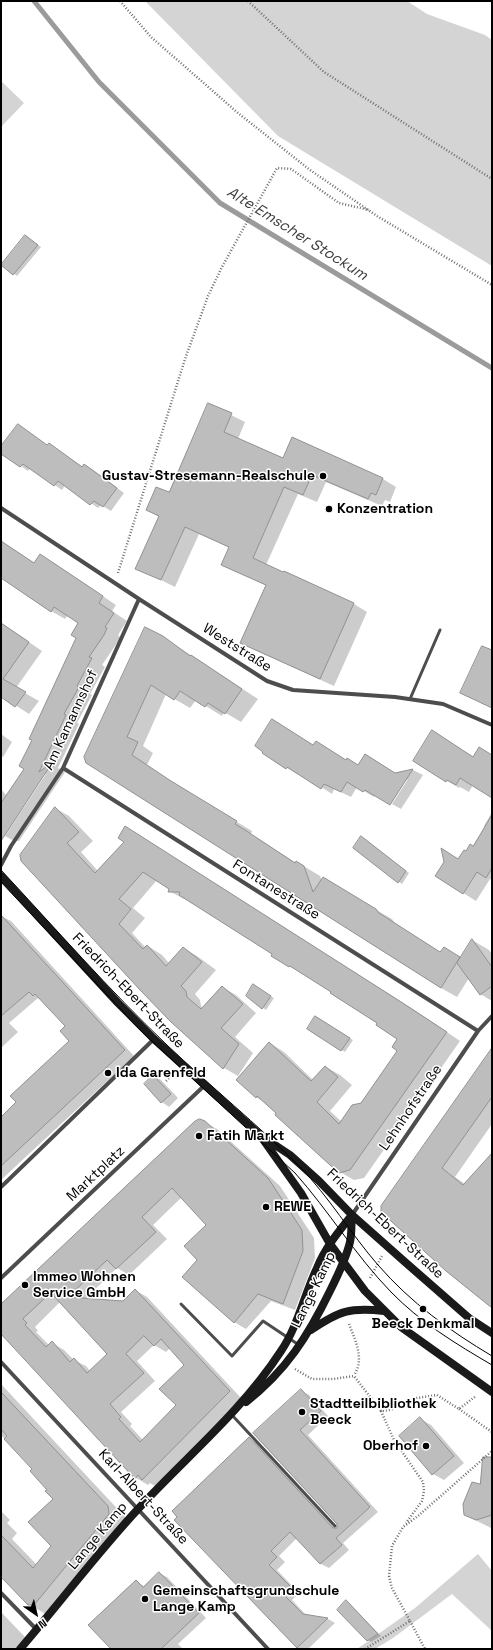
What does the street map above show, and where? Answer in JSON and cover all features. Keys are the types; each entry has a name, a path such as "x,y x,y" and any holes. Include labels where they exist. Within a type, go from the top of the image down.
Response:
{"main road":[{"name":"Friedrich-Ebert-Straße","path":"1,876 154,1039 260,1135 290,1155 319,1181 352,1215 469,1318 492,1333"},
{"name":"Friedrich-Ebert-Straße","path":"260,1135 301,1193 330,1244 365,1291 384,1311 417,1339 489,1390"},
{"name":"Lange Kamp","path":"20,1649 138,1508 233,1412 277,1357 289,1337 317,1267 330,1244 352,1215"},
{"name":"Lange Kamp","path":"233,1412 266,1386 286,1364 309,1332 344,1264 350,1242 352,1215"},
{"path":"309,1332 324,1321 345,1311 363,1308 384,1311"}],"street":[{"name":"Weststraße","path":"1,508 267,681 293,690 395,697 443,704 492,725"},
{"name":"Am Kamannshof","path":"1,865 11,846 63,768 139,599"},
{"name":"Fontanestraße","path":"63,768 478,1031"},
{"name":"Lehnhofstraße","path":"352,1215 478,1031 492,1016"},
{"path":"1,1187 154,1039"},
{"name":"Marktplatz","path":"1,1278 205,1085"},
{"name":"Karl-Albert-Straße","path":"1,1362 268,1649"},
{"path":"1,1593 37,1630"}],"lane":[{"path":"410,699 440,630"},
{"path":"181,1304 232,1356 263,1321 299,1345"},
{"path":"233,1412 335,1526"}],"path":[{"path":"120,1 152,37 238,114 310,170 369,210 451,262 492,284"},
{"path":"248,1 324,72 492,179"},
{"path":"114,582 184,359 208,296 222,267 277,168 291,170 339,203 369,210"},
{"path":"286,1364 312,1379 333,1379 354,1376 381,1411 394,1440 423,1482 424,1491 422,1501 403,1527 392,1546 389,1576 395,1594 425,1649"},
{"path":"459,1409 489,1390"},
{"path":"381,1411 390,1410 416,1398 437,1395 492,1432"},
{"path":"403,1527 418,1516 492,1451"},
{"path":"365,1649 410,1621"}],"shaded area":[{"path":"145,1 407,1 427,14 485,35 492,40 492,266 278,136"},
{"path":"1,81 24,103 1,127"},
{"path":"478,1554 492,1571 492,1631 452,1594 393,1638 375,1649 357,1649 415,1608"}],"building":[{"path":"25,235 38,245 13,275 1,265"},
{"path":"208,403 232,413 224,432 283,458 292,437 383,478 376,495 371,493 368,499 312,475 303,495 284,487 253,558 354,603 320,679 240,643 266,585 221,565 229,547 185,527 161,580 135,569 159,516 146,510 156,487 169,492"},
{"path":"18,424 47,445 49,443 82,467 84,464 117,488 103,507 94,501 90,505 58,481 54,486 23,464 20,467 1,454 1,446"},
{"path":"1,541 34,563 40,554 103,596 99,603 114,613 105,627 107,628 104,635 89,657 92,658 77,686 79,687 64,714 66,715 39,772 52,763 1,841 1,803 24,769 19,766 32,740 29,739 76,638 71,635 78,623 54,607 51,612 1,578"},
{"path":"1,623 29,642 3,679 26,692 15,707 1,697"},
{"path":"145,627 163,636 190,656 191,655 242,689 225,714 208,703 205,707 180,691 174,700 151,685 127,737 138,742 132,755 171,781 237,821 235,824 295,863 296,861 304,866 313,892 323,877 376,909 379,913 440,952 444,947 460,957 441,988 86,763 84,757"},
{"path":"482,646 492,650 492,708 460,693"},
{"path":"272,719 313,745 316,741 346,760 347,758 358,765 365,754 395,773 413,769 390,805 365,790 363,792 347,782 341,792 324,784 321,789 287,767 286,769 262,753 263,752 255,746"},
{"path":"432,730 473,757 479,747 492,755 492,798 460,778 456,785 447,780 446,782 413,761"},
{"path":"55,807 79,832 67,843 95,873 124,842 118,838 125,826 447,1032 350,1170 339,1173 275,1115 276,1113 236,1080 269,1042 311,1081 325,1066 338,1077 317,1102 339,1124 352,1105 361,1103 397,1051 392,1047 397,1039 376,1025 377,1023 330,993 331,992 290,966 289,967 271,956 272,954 179,895 180,892 168,892 169,889 143,872 119,899 131,909 119,924 143,949 147,945 166,966 183,947 202,962 181,986 186,991 187,997 201,1009 222,986 243,1004 221,1028 239,1044 223,1069 171,1022 21,861 20,855"},
{"path":"492,815 492,868 486,878 477,872 463,894 435,876 444,862 441,848 458,859 464,850 466,851 470,844 473,846"},
{"path":"361,836 406,871 398,883 353,848"},
{"path":"1,915 125,1050 1,1166 1,1117 16,1102 10,1096 69,1041 60,1031 65,1026 35,994 33,996 29,992 1,1016"},
{"path":"472,939 492,967 492,986 480,995 457,963"},
{"path":"253,984 271,996 262,1009 246,996"},
{"path":"315,1016 350,1038 341,1051 307,1029"},
{"path":"492,1048 492,1097 442,1168 463,1185 492,1153 492,1308 446,1271 381,1212 381,1206"},
{"path":"153,1075 171,1094 161,1103 144,1084"},
{"path":"200,1119 205,1121 268,1178 302,1230 303,1251 283,1304 258,1294 234,1323 182,1277 197,1260 184,1246 206,1225 172,1188 142,1217 156,1232 116,1269 107,1260 68,1297 123,1301 135,1289 230,1391 142,1480 138,1475 135,1479 1,1334 1,1304 195,1121","holes":["51,1293 107,1354 87,1373 74,1358 70,1362 52,1341 46,1347 25,1325 27,1323 23,1319","144,1336 154,1346 161,1339 184,1365 159,1389 176,1405 140,1442 119,1419 121,1417 110,1404 144,1373 126,1354"]},
{"path":"301,1389 321,1411 300,1430 370,1507 336,1538 342,1545 320,1564 290,1532 271,1551 277,1557 269,1565 292,1588 284,1595 303,1614 328,1618 297,1648 174,1520 177,1517 172,1511 249,1437 333,1528 337,1528 337,1524 253,1433"},
{"path":"1,1392 108,1506 109,1514 34,1605 28,1605 1,1577 1,1535 33,1568 51,1546 28,1522 53,1499 30,1471 32,1469 4,1439 7,1436 1,1429"},
{"name":"Oberhof","path":"420,1417 454,1456 432,1475 399,1436"},
{"path":"483,1457 492,1457 492,1515 476,1520 464,1515 463,1504 472,1482 480,1484"},
{"path":"159,1572 199,1613 161,1649 111,1649 88,1625 136,1580 143,1587"},
{"path":"346,1600 378,1634 367,1641 337,1610"}],"waterway":[{"name":"Alte Emscher Stockum","path":"34,1 99,82 220,203 492,368"}],"tram line":[{"path":"1,870 103,981 145,1024 300,1167 321,1191 368,1253 404,1292 417,1304 461,1337 492,1356"},
{"path":"1,882 143,1033 295,1173 378,1278 402,1303 426,1323 452,1341 492,1365"}],"place":[{"name":"Gustav-Stresemann-Realschule","path":"323,476"},
{"name":"Konzentration","path":"329,509"},
{"name":"Ida Garenfeld","path":"108,1073"},
{"name":"Fatih Markt","path":"199,1136"},
{"name":"REWE","path":"266,1207"},
{"name":"Immeo Wohnen Service GmbH","path":"25,1285"},
{"name":"Beeck Denkmal","path":"423,1309"},
{"name":"Stadtteilbibliothek Beeck","path":"302,1412"},
{"name":"Oberhof","path":"426,1446"},
{"name":"Gemeinschaftsgrundschule Lange Kamp","path":"145,1599"}]}
